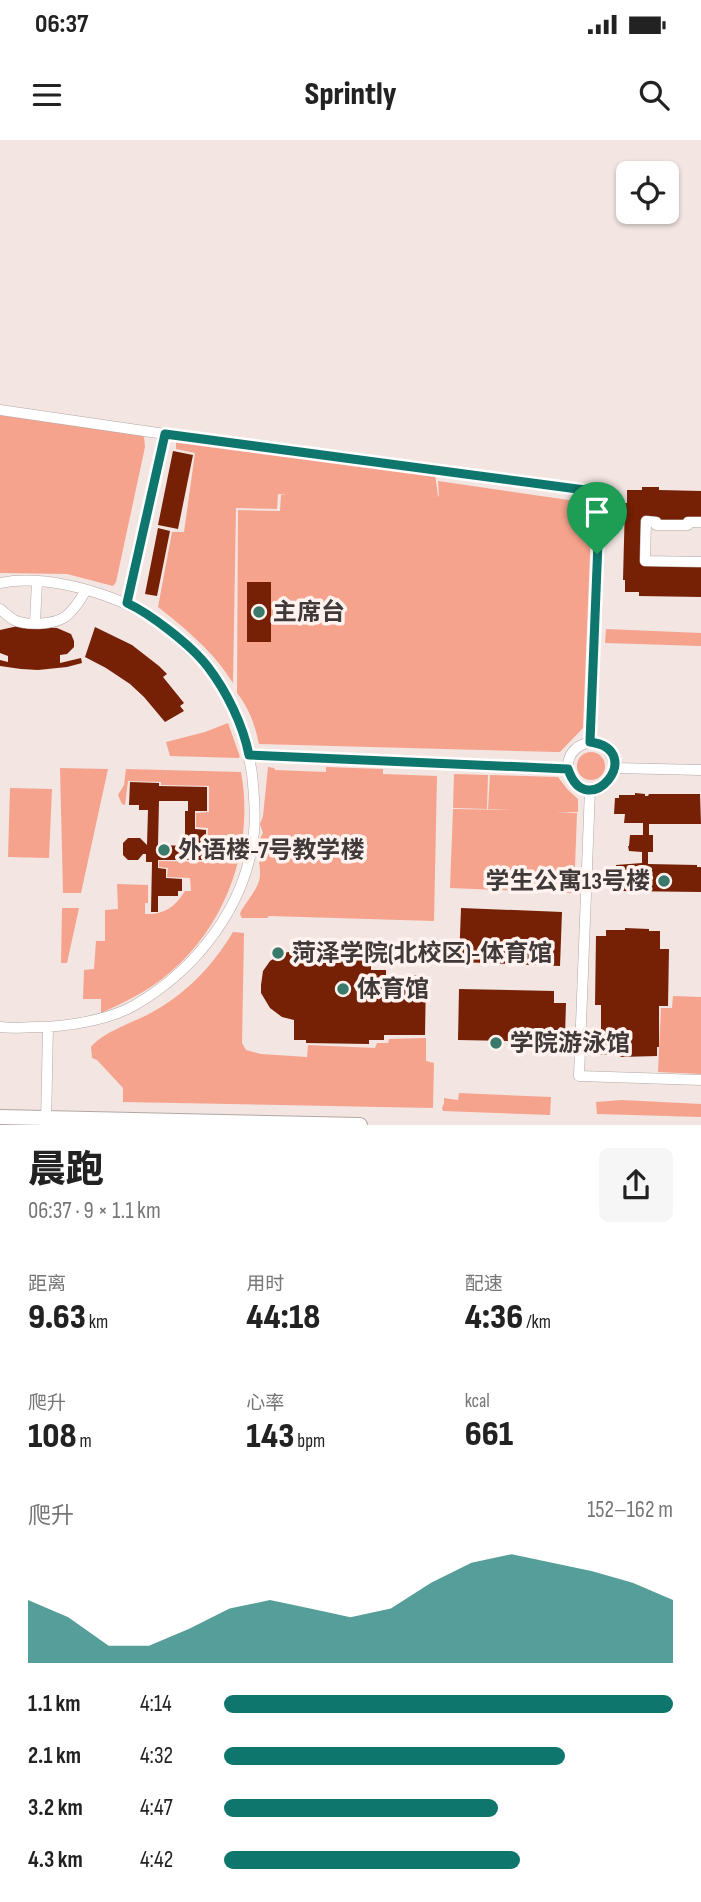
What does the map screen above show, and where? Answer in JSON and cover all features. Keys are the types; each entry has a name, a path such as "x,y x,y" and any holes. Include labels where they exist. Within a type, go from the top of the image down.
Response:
{"main road":[{"path":"0,1117 46,1121 360,1125"}],"street":[{"path":"0,410 600,492 590,742"},
{"path":"127,603 165,434"},
{"path":"701,522 688,522 688,525 646,522 645,562 701,562"},
{"path":"35,623 37,582"},
{"path":"0,583 56,583 86,590 140,609 176,637 207,666 231,706 247,744 254,795 254,832 250,855 236,896 215,935 169,982 133,1006 92,1021 48,1027 0,1027"},
{"path":"0,609 14,620 35,623 54,621 64,617 86,590"},
{"path":"598,743 611,753 615,768 606,785 590,789 578,785 571,778 568,759 573,750 581,744 598,743"},
{"path":"249,755 568,769"},
{"path":"615,768 701,770"},
{"path":"590,789 579,1076 701,1080"},
{"path":"46,1121 48,1027"}],"shaded area":[{"path":"0,414 140,434 144,437 145,447 113,586 67,574 0,573"},
{"path":"176,439 435,474 438,496 434,497 439,496 438,481 592,505 583,728 560,752 259,744 251,717 237,693 238,510 280,511 281,495 287,495 278,494 277,509 236,508 233,683 208,651 158,607 172,532 184,532 195,453 176,449"},
{"path":"606,629 701,633 701,646 605,643"},
{"path":"228,723 240,757 170,756 166,742"},
{"path":"591,752 601,756 605,766 601,776 591,780 581,776 577,766 581,756"},
{"path":"268,767 275,770 326,772 326,767 383,769 383,774 437,776 434,921 269,916 242,918 241,911 255,890 260,876 258,849 263,833 260,824"},
{"path":"60,768 108,769 81,893 63,893"},
{"path":"126,769 241,772 243,830 239,858 230,886 203,937 162,979 101,1013 101,999 83,999 84,970 94,969 96,941 105,941 105,910 118,909 117,884 148,885 145,914 158,913 173,906 185,891 191,891 190,878 167,877 168,868 159,867 159,861 207,862 208,828 196,827 196,813 209,812 209,786 128,781 125,805 118,795 124,785"},
{"path":"454,774 488,775 487,809 453,808"},
{"path":"490,775 558,777 578,799 578,812 556,812 577,813 574,893 450,888 453,809 511,810 488,809"},
{"path":"10,788 52,789 49,858 8,857"},
{"path":"62,908 79,908 67,963 61,963"},
{"path":"233,932 244,933 242,1043 246,1050 261,1054 307,1057 308,1045 375,1048 377,1043 388,1043 389,1039 426,1038 426,1061 434,1063 433,1108 123,1102 123,1088 92,1058 91,1047 102,1037 147,1015 185,990 216,957"},
{"path":"673,996 701,997 701,1074 658,1072 661,1008 672,1008"},
{"path":"459,1093 551,1097 550,1115 443,1111 444,1098 458,1100"},
{"path":"622,1100 701,1104 701,1117 597,1114 596,1102"}],"building":[{"path":"173,451 193,455 178,529 158,525"},
{"path":"642,487 701,491 701,522 645,521 644,563 701,562 701,597 639,596 639,592 625,592 623,580 627,490 642,490"},
{"path":"158,528 170,531 157,596 145,594"},
{"name":"主席台","path":"247,582 271,582 271,642 247,642"},
{"path":"18,626 57,628 71,634 74,647 67,654 60,655 60,663 81,658 82,663 38,670 0,666 0,660 8,662 8,656 0,653 0,630"},
{"path":"95,627 132,645 159,666 167,674 163,677 184,703 180,706 184,711 165,722 130,684 85,657"},
{"name":"外语楼-7号教学楼","path":"130,782 159,783 159,786 207,787 207,811 195,811 195,829 206,830 206,860 158,860 158,868 166,869 166,878 182,879 182,891 178,891 178,896 158,896 158,912 151,912 152,862 146,862 146,854 138,860 128,860 123,855 123,843 128,838 140,838 147,845 148,810 139,810 139,805 129,805","holes":["159,801 188,801 188,811 185,811 187,846 158,845"]},
{"path":"635,793 645,796 700,794 701,824 649,824 649,835 653,835 653,852 648,852 648,864 701,867 701,892 622,891 622,883 612,883 613,868 616,868 616,865 642,863 642,852 629,851 628,846 630,835 643,835 643,823 624,823 625,814 614,814 615,798"},
{"path":"461,908 562,912 560,966 459,962"},
{"path":"625,928 660,931 660,949 669,949 668,1006 659,1006 657,1056 620,1057 593,1054 593,1036 601,1037 601,1005 595,1005 596,936 606,936 606,930"},
{"name":"体育馆","path":"296,938 301,938 301,963 314,964 314,957 371,957 371,970 386,970 386,975 426,976 425,1035 384,1035 384,1040 369,1040 369,1044 306,1043 306,1040 294,1040 294,1020 282,1017 270,1008 261,993 261,985 263,971 270,961 283,953 295,951"},
{"path":"459,989 554,991 554,1003 566,1003 565,1036 552,1036 552,1042 458,1040"}],"place":[{"name":"主席台","path":"259,612"},
{"name":"外语楼-7号教学楼","path":"164,850"},
{"name":"学生公寓13号楼","path":"664,881"},
{"name":"菏泽学院(北校区)-体育馆","path":"278,953"},
{"name":"体育馆","path":"343,989"},
{"name":"学院游泳馆","path":"496,1043"}],"route":[{"path":"165,434 600,492 597,554 590,742 606,747 614,760 615,768 606,785 596,789 586,789 578,785 571,778 568,769 249,755 231,706 207,666 176,637 140,609 127,603 165,434"}]}
